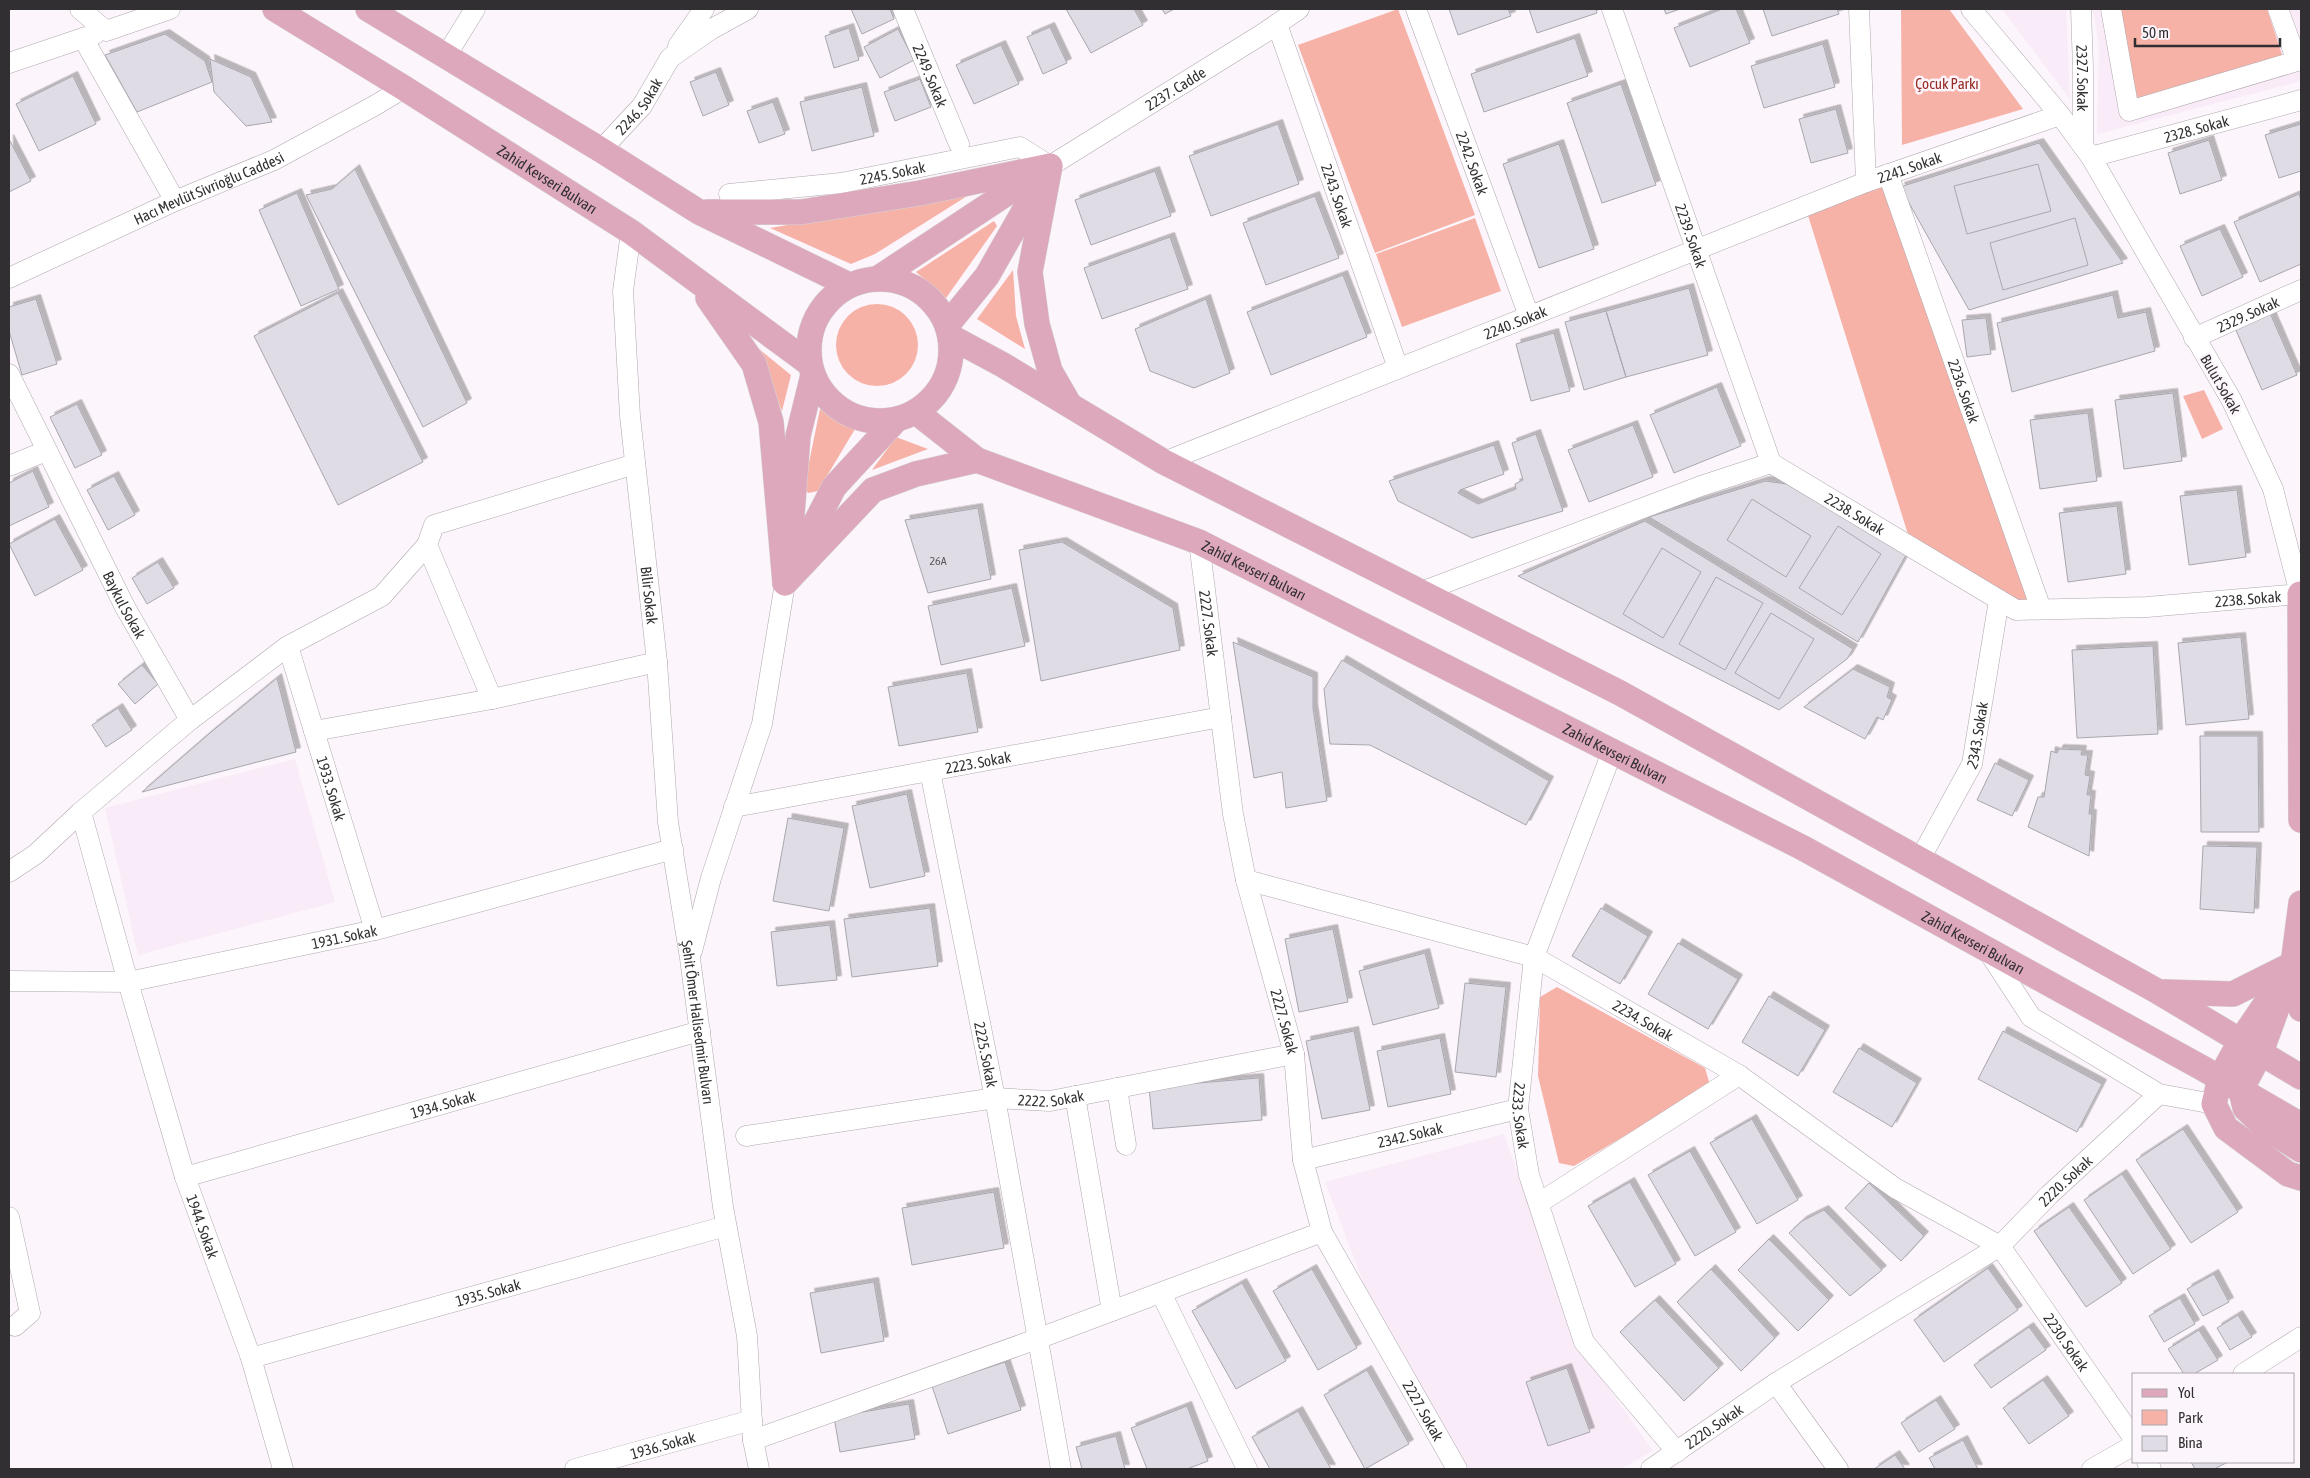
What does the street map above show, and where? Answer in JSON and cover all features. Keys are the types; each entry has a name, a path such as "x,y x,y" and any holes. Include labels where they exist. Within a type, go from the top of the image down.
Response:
{"main road":[{"name":"Zahid Kevseri Bulvarı","path":"275,9 404,88 631,232 812,370"},
{"path":"368,9 601,150 699,212 849,285"},
{"path":"699,212 802,212 920,193 1050,166"},
{"path":"785,583 795,497 798,436 812,370 809,342 815,321 827,302 849,285 877,279 1050,166"},
{"path":"949,331 987,276 1050,166"},
{"path":"1050,166 1030,272 1036,324 1050,371 1071,406"},
{"path":"691,276 717,309 754,364 771,422 785,583"},
{"path":"785,583 834,487 906,416 933,398 944,379 950,358 949,331 940,312 927,298 908,286 877,279"},
{"path":"949,331 1164,462 1620,693 2157,991 2301,1077"},
{"path":"812,370 823,393 844,411 856,417 876,422 906,416"},
{"name":"Zahid Kevseri Bulvarı","path":"906,416 978,460 1199,542 1803,848 2220,1078 2301,1125"},
{"path":"785,583 873,490 916,474 978,460"},
{"name":"Bulut Sokak","path":"2300,594 2301,820"},
{"path":"2301,903 2293,964 2301,1009"},
{"path":"2157,991 2233,994 2293,964"},
{"path":"2293,964 2251,1046 2241,1090 2244,1108 2266,1128 2301,1150"},
{"path":"2251,1046 2220,1078 2214,1104 2226,1128 2288,1174 2301,1178"}],"street":[{"path":"80,9 106,31"},
{"path":"9,63 170,9"},
{"path":"446,56 474,9"},
{"name":"2246. Sokak","path":"601,150 642,106 670,58 704,9"},
{"name":"2246. Sokak","path":"670,58 710,30 748,9"},
{"name":"2249. Sokak","path":"903,9 958,144"},
{"name":"2237. Cadde","path":"1050,166 1299,9"},
{"name":"2242. Sokak","path":"1416,9 1529,316"},
{"name":"2239. Sokak","path":"1612,9 1771,463"},
{"name":"2241. Sokak","path":"1859,9 1866,182 2060,114"},
{"name":"Bulut Sokak","path":"1971,9 2060,114 2087,152 2232,401 2273,489 2300,594"},
{"name":"2327. Sokak","path":"2081,9 2087,152"},
{"path":"2111,9 2129,111 2297,61 2278,9"},
{"name":"2243. Sokak","path":"1277,24 1398,368"},
{"path":"84,38 175,202"},
{"name":"Hacı Mevlüt Sivrioğlu Caddesi","path":"9,278 175,202 274,160 404,88"},
{"name":"2328. Sokak","path":"2087,152 2301,100"},
{"name":"2245. Sokak","path":"729,194 840,184 1020,147 1050,166"},
{"name":"2236. Sokak","path":"1888,174 2041,609"},
{"name":"2240. Sokak","path":"1164,462 1866,182"},
{"name":"Bilir Sokak","path":"631,232 623,291 630,416 657,662 668,822 690,958"},
{"name":"2329. Sokak","path":"2194,338 2301,290"},
{"name":"Baykul Sokak","path":"9,374 125,607 190,720"},
{"path":"9,466 46,451"},
{"path":"1421,592 1701,486 1771,463"},
{"name":"2238. Sokak","path":"1771,463 2016,610 2147,607 2300,594"},
{"path":"9,872 36,854 81,812 190,720 288,646 382,596 427,545 434,525 635,464"},
{"name":"2227. Sokak","path":"1199,542 1233,814 1246,880 1294,1054 1303,1160 1322,1232 1457,1469"},
{"path":"427,545 492,700"},
{"name":"Şehit Ömer Halisedmir Bulvarı","path":"758,1469 753,1440 747,1336 726,1226 690,958 711,878 762,724 785,583"},
{"name":"2343. Sokak","path":"1920,859 1972,764 1999,600"},
{"name":"1933. Sokak","path":"288,646 376,930"},
{"path":"314,731 492,700 657,662"},
{"name":"2223. Sokak","path":"734,807 1221,717"},
{"name":"2233. Sokak","path":"1612,752 1534,957 1518,1109 1529,1175 1584,1342 1677,1452"},
{"name":"2225. Sokak","path":"930,771 994,1098 1061,1469"},
{"name":"1944. Sokak","path":"81,812 185,1178 250,1358 283,1469"},
{"name":"1931. Sokak","path":"9,981 128,982 376,930 673,849"},
{"name":"2234. Sokak","path":"1246,880 1534,957 1739,1075 1895,1188 2000,1246"},
{"path":"1988,950 2031,1016 2159,1094 2214,1104"},
{"name":"1934. Sokak","path":"185,1178 700,1032"},
{"name":"2222. Sokak","path":"746,1136 994,1098 1050,1101 1294,1054"},
{"path":"1539,1203 1739,1075"},
{"path":"1117,1088 1126,1145"},
{"name":"2220. Sokak","path":"1651,1469 1776,1383 2000,1246 2049,1195 2159,1094"},
{"path":"1075,1096 1112,1311"},
{"name":"2342. Sokak","path":"1303,1160 1518,1109"},
{"path":"9,1217 30,1313 15,1326"},
{"name":"1935. Sokak","path":"250,1358 726,1226"},
{"path":"753,1440 1037,1340 1322,1232"},
{"name":"2230. Sokak","path":"2000,1246 2132,1436"},
{"path":"1161,1293 1247,1469"},
{"path":"2245,1373 2301,1337"},
{"path":"1776,1383 1838,1469"},
{"name":"1936. Sokak","path":"575,1469 752,1420"},
{"path":"2092,1469 2132,1446"}],"shaded area":[{"path":"2002,9 2066,9 2070,99"},
{"path":"2093,9 2301,9 2301,81 2097,134 2099,47"},
{"path":"295,759 335,902 138,955 105,808"},
{"path":"1504,1134 1578,1345 1653,1451 1621,1469 1469,1469 1364,1284 1325,1182"}],"green space":[{"path":"1398,9 1475,215 1375,253 1298,45"},
{"name":"Çocuk Parkı","path":"1901,9 1949,9 2023,109 1902,145"},
{"path":"2118,9 2267,9 2283,58 2138,101"},
{"path":"1888,174 2041,609 2016,610 1912,547 1805,206"},
{"path":"972,193 875,254 851,264 770,228"},
{"path":"1475,218 1501,291 1402,327 1376,254"},
{"path":"994,221 997,226 946,298 916,272"},
{"path":"1013,270 1016,316 1025,349 977,319"},
{"path":"877,304 893,307 906,316 915,329 918,345 915,361 906,374 893,383 877,386 861,383 848,374 839,361 836,345 839,329 848,316 861,307"},
{"path":"754,345 791,375 782,411"},
{"path":"2204,390 2223,429 2202,439 2183,396"},
{"path":"820,409 855,429 818,491 808,493 804,487"},
{"path":"896,437 928,449 872,470"},
{"path":"1557,987 1705,1068 1710,1085 1574,1166 1559,1163 1538,1076 1540,997"}],"building":[{"path":"851,9 890,9 894,19 862,34"},
{"path":"1066,9 1134,9 1143,25 1091,53"},
{"path":"1162,9 1174,9 1165,14"},
{"path":"1449,9 1508,9 1511,16 1458,35"},
{"path":"1529,9 1596,9 1597,13 1537,33"},
{"path":"1664,9 1680,9 1666,14"},
{"path":"1722,9 1736,9 1750,43 1690,67 1674,28"},
{"path":"1763,9 1837,9 1839,14 1772,36"},
{"path":"1050,27 1067,63 1043,74 1027,37"},
{"path":"849,28 859,60 834,68 825,36"},
{"path":"898,29 914,60 880,78 864,47"},
{"path":"165,34 205,61 212,82 137,112 105,55"},
{"path":"1575,38 1588,76 1484,112 1471,74"},
{"path":"1823,44 1835,87 1764,108 1751,66"},
{"path":"1001,45 1019,84 974,104 956,65"},
{"path":"210,59 251,77 272,122 246,126 214,92"},
{"path":"716,72 729,105 703,116 690,82"},
{"path":"73,76 96,124 39,151 16,104"},
{"path":"920,79 931,107 895,121 884,92"},
{"path":"1621,84 1656,185 1602,203 1567,103"},
{"path":"862,87 874,136 812,151 800,102"},
{"path":"773,102 785,134 759,143 747,111"},
{"path":"1836,109 1848,153 1811,163 1799,119"},
{"path":"1278,124 1299,184 1211,216 1189,156"},
{"path":"2301,124 2301,171 2279,178 2265,135"},
{"path":"9,139 31,181 9,192"},
{"path":"2209,140 2222,180 2180,194 2168,153"},
{"path":"2039,143 2123,263 1969,310 1900,187"},
{"path":"1559,144 1594,249 1539,268 1503,164"},
{"path":"2038,164 2051,211 1967,234 1954,186"},
{"path":"355,169 467,403 423,427 306,195 332,189"},
{"path":"1155,171 1171,216 1091,245 1075,200"},
{"path":"297,193 339,289 301,306 259,210"},
{"path":"2299,194 2301,200 2301,264 2260,282 2234,222"},
{"path":"1315,196 1339,258 1266,285 1243,223"},
{"path":"2075,218 2088,265 2003,290 1990,243"},
{"path":"2220,229 2243,277 2202,296 2180,246"},
{"path":"1170,237 1188,289 1102,319 1084,268"},
{"path":"1343,275 1367,337 1271,375 1247,312"},
{"path":"1689,288 1708,355 1626,377 1606,311"},
{"path":"338,293 423,462 338,505 254,336"},
{"path":"2113,295 2118,318 2146,312 2155,351 2012,392 1997,323"},
{"path":"36,299 57,364 22,375 9,331 9,307"},
{"path":"1206,299 1230,373 1194,388 1150,371 1135,329"},
{"path":"1606,311 1626,377 1584,390 1565,322"},
{"path":"2270,313 2297,375 2262,390 2235,328"},
{"path":"1986,318 1991,354 1967,357 1962,320"},
{"path":"1554,333 1570,391 1531,401 1516,344"},
{"path":"1717,387 1741,446 1674,473 1650,415"},
{"path":"2173,393 2182,461 2124,469 2115,400"},
{"path":"77,404 102,455 75,468 50,417"},
{"path":"2088,413 2097,481 2040,489 2030,420"},
{"path":"1633,425 1653,477 1589,502 1568,450"},
{"path":"1536,434 1563,511 1472,538 1398,501 1389,481 1494,445 1504,474 1460,490 1458,493 1478,504 1516,489 1515,484 1523,480 1512,443"},
{"path":"33,471 49,507 9,526 9,483"},
{"path":"114,476 135,515 108,530 87,490"},
{"path":"1765,481 1787,484 1906,555 1858,642 1649,517"},
{"path":"2237,490 2246,557 2189,565 2180,496"},
{"path":"1752,499 1811,536 1786,577 1727,540"},
{"path":"2117,506 2126,574 2068,582 2059,513"},
{"path":"978,508 991,579 928,593 905,520"},
{"path":"55,519 83,570 35,596 9,544"},
{"path":"1645,521 1853,649 1847,659 1779,710 1518,576"},
{"path":"1838,526 1881,554 1842,615 1799,588"},
{"path":"1062,542 1173,608 1180,650 1041,681 1019,550"},
{"path":"1662,548 1701,572 1663,638 1623,614"},
{"path":"158,562 174,588 147,604 132,578"},
{"path":"1716,577 1763,603 1725,670 1679,644"},
{"path":"1012,588 1025,646 941,665 928,606"},
{"path":"1771,613 1814,639 1779,699 1735,673"},
{"path":"2241,637 2249,719 2186,725 2178,643"},
{"path":"1233,642 1313,677 1313,708 1327,801 1286,808 1282,772 1254,778"},
{"path":"2153,646 2158,734 2077,738 2072,650"},
{"path":"1342,660 1549,781 1526,825 1370,745 1330,744 1324,689"},
{"path":"142,665 158,684 135,704 118,684"},
{"path":"1853,669 1890,687 1887,697 1892,700 1883,720 1877,717 1865,739 1804,707"},
{"path":"967,673 978,732 899,746 888,687"},
{"path":"277,678 296,752 142,792 210,733"},
{"path":"118,708 132,730 106,747 92,725"},
{"path":"2200,736 2258,736 2259,832 2201,832"},
{"path":"2059,749 2082,750 2081,755 2088,755 2085,775 2090,776 2087,795 2091,795 2089,814 2092,814 2089,856 2028,827 2038,797 2044,797 2051,751 2057,753"},
{"path":"1995,763 2029,780 2012,816 1977,800"},
{"path":"907,794 925,876 870,888 852,806"},
{"path":"788,818 844,828 829,911 773,901"},
{"path":"2203,846 2257,847 2254,913 2200,909"},
{"path":"930,908 938,966 852,977 844,919"},
{"path":"1601,908 1648,936 1620,984 1572,956"},
{"path":"830,925 837,980 777,986 771,932"},
{"path":"1333,929 1348,1002 1299,1012 1285,939"},
{"path":"1678,943 1738,979 1708,1029 1648,994"},
{"path":"1425,953 1439,1008 1373,1025 1359,971"},
{"path":"1465,983 1506,987 1496,1077 1455,1072"},
{"path":"1769,996 1825,1030 1798,1076 1742,1042"},
{"path":"1354,1031 1370,1110 1322,1119 1306,1041"},
{"path":"2003,1031 2102,1084 2077,1132 1978,1079"},
{"path":"1440,1038 1451,1094 1388,1107 1377,1051"},
{"path":"1859,1048 1917,1083 1892,1127 1833,1092"},
{"path":"1259,1078 1262,1120 1153,1129 1149,1087"},
{"path":"1752,1119 1798,1200 1757,1224 1710,1143"},
{"path":"2183,1129 2238,1212 2191,1243 2136,1160"},
{"path":"1690,1151 1736,1232 1695,1256 1648,1175"},
{"path":"2122,1174 2171,1249 2133,1274 2084,1200"},
{"path":"1630,1182 1676,1264 1635,1287 1588,1206"},
{"path":"1869,1183 1924,1236 1901,1261 1845,1208"},
{"path":"994,1192 1004,1248 912,1265 902,1208"},
{"path":"2069,1207 2122,1283 2086,1307 2034,1231"},
{"path":"1824,1210 1882,1270 1850,1296 1789,1233 1802,1221"},
{"path":"1769,1239 1829,1300 1798,1331 1738,1270"},
{"path":"1988,1268 2018,1310 1944,1362 1914,1320"},
{"path":"1312,1269 1357,1348 1318,1370 1273,1291"},
{"path":"1711,1269 1775,1338 1741,1371 1677,1302"},
{"path":"2214,1274 2229,1302 2203,1316 2187,1289"},
{"path":"874,1282 884,1341 821,1353 810,1293"},
{"path":"1242,1283 1286,1361 1236,1389 1192,1311"},
{"path":"2180,1298 2195,1324 2164,1342 2149,1316"},
{"path":"1655,1300 1719,1368 1684,1401 1620,1332"},
{"path":"2238,1315 2252,1337 2230,1350 2217,1328"},
{"path":"2029,1327 2046,1350 1991,1388 1974,1365"},
{"path":"2199,1330 2218,1360 2196,1373 2183,1373 2168,1349"},
{"path":"1005,1362 1021,1410 948,1434 932,1386"},
{"path":"1567,1368 1590,1432 1548,1446 1526,1382"},
{"path":"1367,1370 1409,1444 1365,1469 1324,1395"},
{"path":"2043,1380 2069,1416 2029,1444 2003,1408"},
{"path":"1936,1400 1955,1429 1919,1452 1901,1423"},
{"path":"909,1404 915,1439 840,1452 834,1417"},
{"path":"1187,1406 1208,1461 1187,1469 1147,1469 1131,1428"},
{"path":"1298,1411 1331,1469 1270,1469 1252,1437"},
{"path":"1116,1436 1125,1469 1082,1469 1076,1447"},
{"path":"1963,1440 1978,1469 1935,1469 1929,1458"},
{"path":"1895,1455 1905,1469 1874,1469"},
{"path":"2192,1463 2226,1463 2214,1469 2195,1469"}]}
